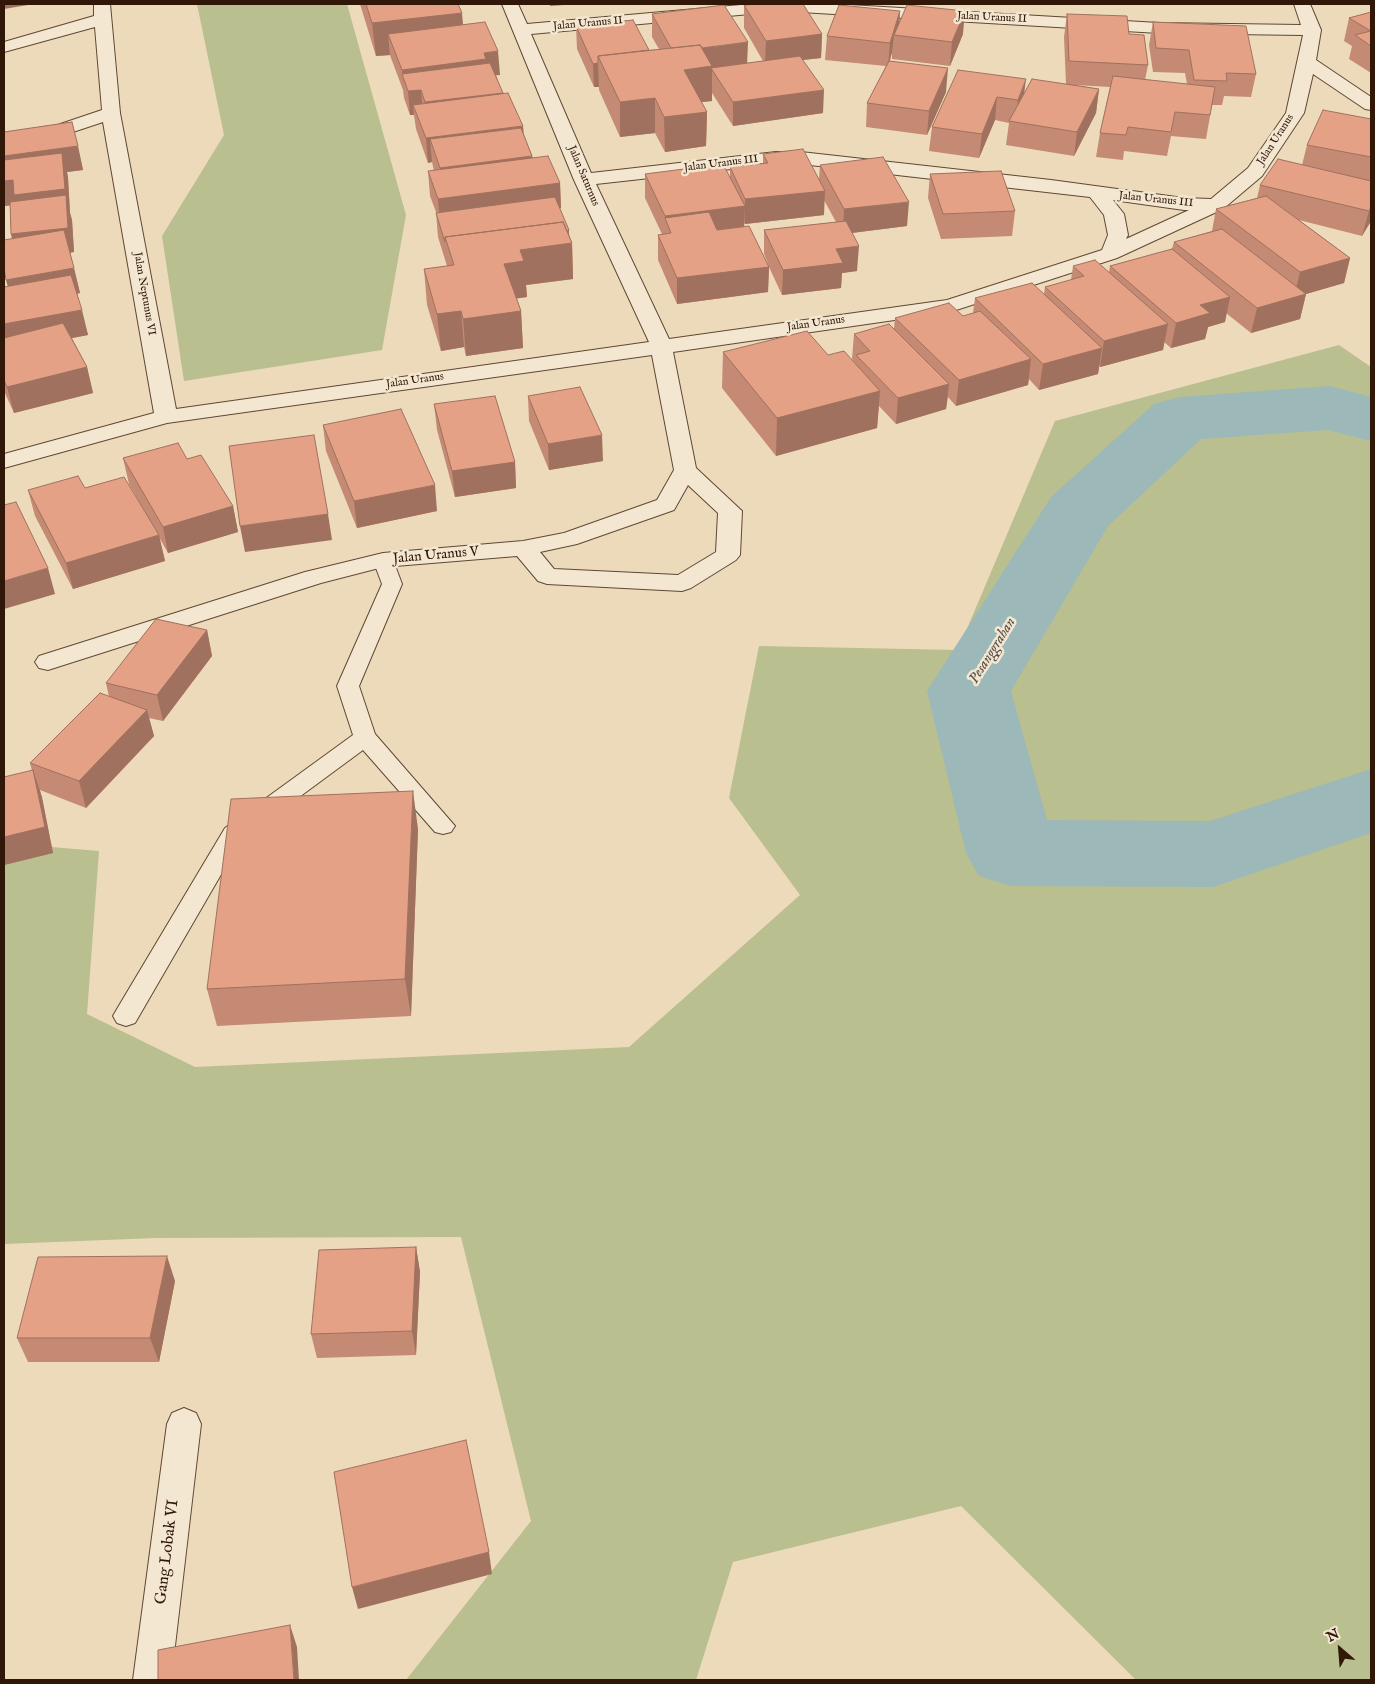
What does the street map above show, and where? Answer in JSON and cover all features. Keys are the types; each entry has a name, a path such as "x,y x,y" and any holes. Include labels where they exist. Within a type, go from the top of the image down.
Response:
{"street":[{"name":"Jalan Saturnus","path":"510,4 584,180 661,346"},
{"name":"Jalan Uranus","path":"166,417 950,306 1110,254 1216,205 1256,172 1295,112 1307,62 1312,30 1302,4"},
{"name":"Jalan Uranus II","path":"522,30 783,6 1159,28 1312,30"},
{"path":"4,47 102,12"},
{"name":"Jalan Neptunus VI","path":"102,12 111,113 166,417"},
{"path":"1307,62 1371,105"},
{"path":"4,149 111,113"},
{"name":"Jalan Uranus III","path":"584,180 776,158 792,158 1032,184 1184,204 1216,205"},
{"name":"Jalan Uranus III","path":"1097,192 1114,214 1118,235 1110,254"},
{"path":"523,548 547,576 682,583 728,555 730,511 685,470 661,346"},
{"path":"4,461 166,417"},
{"name":"Jalan Uranus V","path":"48,662 314,577 383,560 523,548 568,539 666,505 685,470"},
{"name":"Gang Lobak VI","path":"152,1680 184,1424"}],"lane":[{"path":"383,560 392,584 348,686 365,737 443,826"},
{"path":"126,1016 233,834 365,737"}],"green space":[{"path":"197,4 347,4 406,215 382,350 184,381 162,236 224,135"},
{"path":"1339,345 1371,367 1371,1680 1136,1680 961,1506 733,1562 696,1680 406,1680 531,1521 461,1237 156,1238 4,1244 4,843 99,851 87,1014 195,1067 629,1047 800,895 729,798 759,646 958,650 1055,421"}],"building":[{"path":"366,4 458,4 462,13 372,23"},
{"path":"803,4 822,34 766,41 744,5"},
{"path":"724,5 748,42 702,48 700,45 671,48 652,14"},
{"path":"839,5 900,11 890,43 827,36"},
{"path":"907,5 965,11 952,42 894,35"},
{"path":"1371,12 1371,31 1349,18"},
{"path":"1067,14 1127,16 1129,34 1144,35 1148,65 1069,61"},
{"path":"633,20 649,50 598,56 598,63 593,64 576,26"},
{"path":"485,22 498,51 484,53 486,59 402,70 388,34"},
{"path":"1153,22 1246,26 1256,74 1226,73 1227,81 1194,80 1189,50 1156,48"},
{"path":"1371,31 1371,46 1355,35"},
{"path":"700,45 712,66 684,70 707,112 664,117 655,98 620,102 598,56"},
{"path":"800,56 824,90 733,102 711,68"},
{"path":"889,61 948,68 929,111 867,103"},
{"path":"490,63 503,93 425,102 421,90 408,91 402,74"},
{"path":"958,70 1026,79 1018,100 997,97 982,134 932,127"},
{"path":"1113,76 1215,87 1210,115 1175,112 1171,132 1128,127 1126,135 1100,133"},
{"path":"1032,79 1099,89 1077,132 1009,121"},
{"path":"508,93 523,126 426,138 413,105"},
{"path":"1323,110 1371,119 1371,157 1307,145"},
{"path":"72,122 78,146 4,156 4,132"},
{"path":"521,128 532,156 440,168 430,139"},
{"path":"803,149 825,191 745,199 730,167 768,163 763,154"},
{"path":"62,153 65,189 14,195 13,180 4,181 4,160"},
{"path":"548,156 560,183 438,199 428,171"},
{"path":"883,157 909,202 844,209 820,165"},
{"path":"1278,159 1371,181 1371,207 1369,211 1260,185"},
{"path":"723,164 745,206 665,216 645,174"},
{"path":"1001,171 1015,211 943,214 930,174"},
{"path":"66,195 68,228 11,234 10,202"},
{"path":"1266,196 1350,258 1300,272 1216,209"},
{"path":"555,197 569,230 567,231 563,222 445,237 445,242 436,213"},
{"path":"709,212 717,230 749,226 769,267 677,278 658,235 671,233 665,218"},
{"path":"846,221 859,246 836,249 843,263 783,270 764,230"},
{"path":"563,222 572,243 520,250 524,261 504,264 521,311 463,319 461,311 437,314 424,269 454,265 445,237"},
{"path":"1222,229 1306,294 1257,308 1174,242"},
{"path":"64,230 74,268 6,280 4,240"},
{"path":"1172,249 1230,297 1200,305 1210,313 1176,323 1110,266"},
{"path":"1095,260 1168,324 1104,341 1045,287 1084,276 1073,266"},
{"path":"71,275 82,310 4,324 4,287"},
{"path":"1032,283 1102,348 1043,364 975,298"},
{"path":"949,303 963,316 980,311 1031,359 959,380 895,318"},
{"path":"63,323 87,367 7,387 4,380 4,338"},
{"path":"889,324 949,384 898,398 856,355 870,351 854,334"},
{"path":"807,331 828,355 844,351 880,391 777,418 723,352"},
{"path":"580,387 602,435 548,444 528,396"},
{"path":"495,396 515,462 452,471 434,404"},
{"path":"401,409 435,485 354,501 323,425"},
{"path":"314,435 328,514 240,526 229,446"},
{"path":"178,443 187,459 201,455 233,506 163,527 123,458"},
{"path":"78,476 85,488 124,477 159,535 66,563 28,490"},
{"path":"16,502 48,568 4,581 4,505"},
{"path":"156,619 207,630 157,695 106,683"},
{"path":"100,693 147,710 79,781 30,763"},
{"path":"33,770 45,827 4,837 4,777"},
{"path":"413,791 405,979 207,989 231,799"},
{"path":"416,1247 412,1331 311,1334 319,1250"},
{"path":"167,1256 150,1338 17,1338 38,1257"},
{"path":"466,1440 489,1552 352,1587 334,1472"},
{"path":"290,1625 294,1680 158,1680 158,1650"}],"waterway":[{"name":"Pesanggrahan","path":"1371,419 1330,408 1180,419 1078,513 969,691 1011,853 1213,854 1371,800"}]}
